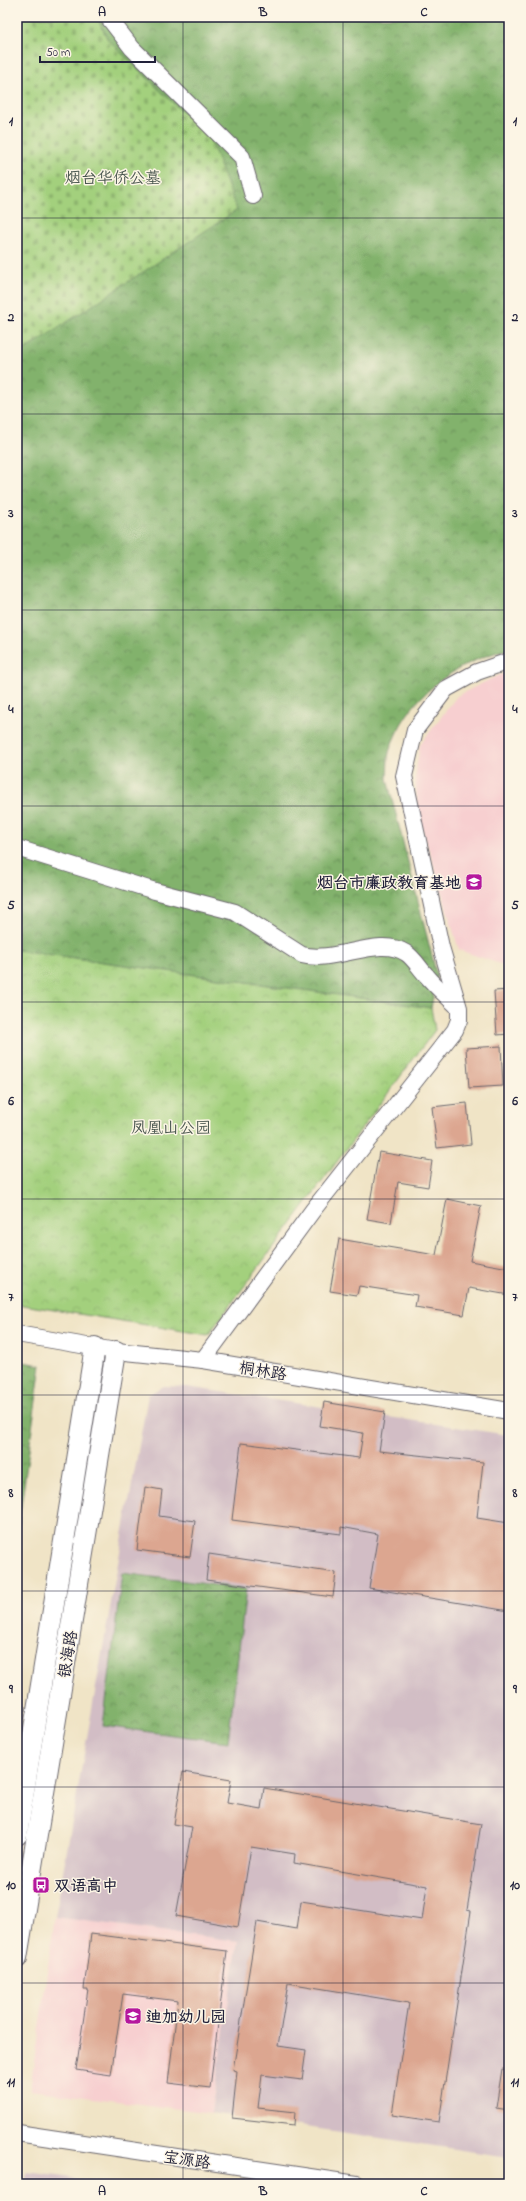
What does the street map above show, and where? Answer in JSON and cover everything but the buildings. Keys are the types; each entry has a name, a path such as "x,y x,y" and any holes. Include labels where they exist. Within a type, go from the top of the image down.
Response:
{"main road":[{"name":"银海路","path":"17,1835 95,1347"},
{"name":"银海路","path":"17,1958 116,1351"}],"street":[{"path":"108,17 132,48 242,157 254,196"},
{"path":"203,1360 313,1210 455,1030 459,1020 459,1008 441,947 404,776 415,730 446,689 477,672 509,661"},
{"path":"17,848 155,891 235,912 302,955 314,959 383,946 396,948 408,953 427,976 459,1008"},
{"name":"桐林路","path":"17,1334 116,1351 203,1360 509,1411"},
{"name":"宝源路","path":"17,2133 357,2184"}],"shaded area":[{"name":"烟台市廉政教育基地","path":"509,673 509,967 459,950 418,814 415,777 420,745 457,696 499,675"},
{"path":"163,1386 187,1387 509,1435 509,2157 211,2113 238,1941 55,1917 148,1395"},
{"name":"迪加幼儿园","path":"55,1917 238,1941 211,2113 30,2090"},
{"path":"28,2172 116,2184 26,2184"}],"green space":[{"path":"17,17 509,17 509,649 470,663 435,685 420,699 407,715 397,732 388,758 387,779 437,976 431,1008 17,950"},
{"name":"烟台华侨公墓","path":"17,17 97,17 108,40 210,139 237,210 17,355"},
{"name":"凤凰山公园","path":"17,950 431,1008 435,1030 208,1335 17,1304"},
{"path":"17,1361 41,1365 17,1535"},
{"path":"122,1573 246,1589 228,1742 103,1726"}],"place":[{"name":"烟台市廉政教育基地","path":"474,882"},
{"name":"双语高中","path":"41,1885"},
{"name":"迪加幼儿园","path":"133,2016"}]}
